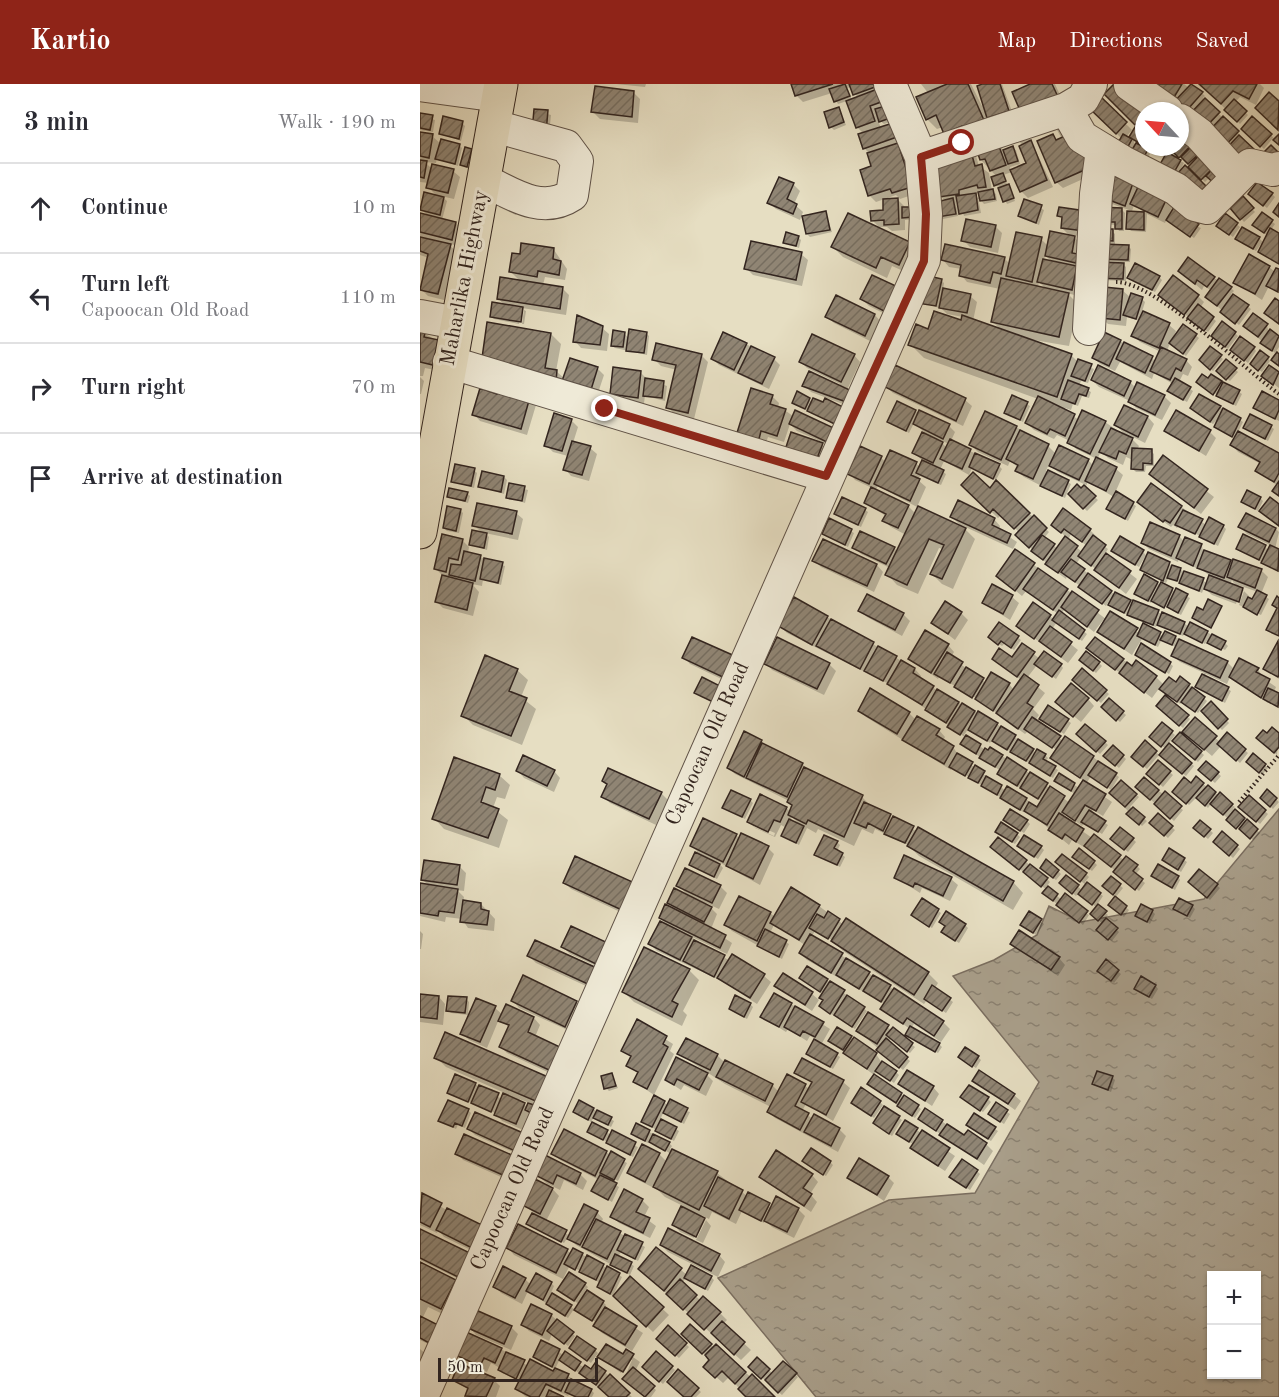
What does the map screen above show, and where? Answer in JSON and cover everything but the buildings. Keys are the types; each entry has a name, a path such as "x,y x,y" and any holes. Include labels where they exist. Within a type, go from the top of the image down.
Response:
{"main road":[{"name":"Maharlika Highway","path":"420,532 449,362 498,102"}],"street":[{"name":"Capoocan Old Road","path":"422,1397 826,476 924,261 926,214 921,157 890,84"},
{"path":"921,157 1066,109 1083,99 1091,84"},
{"path":"420,85 498,102 566,146 577,161 572,195 561,202 538,204 484,180"},
{"path":"1130,85 1154,102"},
{"path":"1066,109 1082,137 1176,189 1199,207 1207,208 1251,165 1273,170 1279,168"},
{"path":"1189,127 1199,134 1238,177"},
{"path":"1089,329 1096,194 1102,150"},
{"path":"420,316 457,323"},
{"path":"449,362 826,476"}],"path":[{"path":"1090,283 1126,282 1155,297 1279,394"},
{"path":"1239,802 1279,755"}],"water":[{"path":"1279,809 1279,1397 816,1397 718,1278 889,1200 975,1193 1039,1082 953,976 994,960 1037,935 1049,906 1081,922 1204,899"}],"route":[{"path":"605,409 826,476 924,261 926,214 921,157 962,143"}]}
